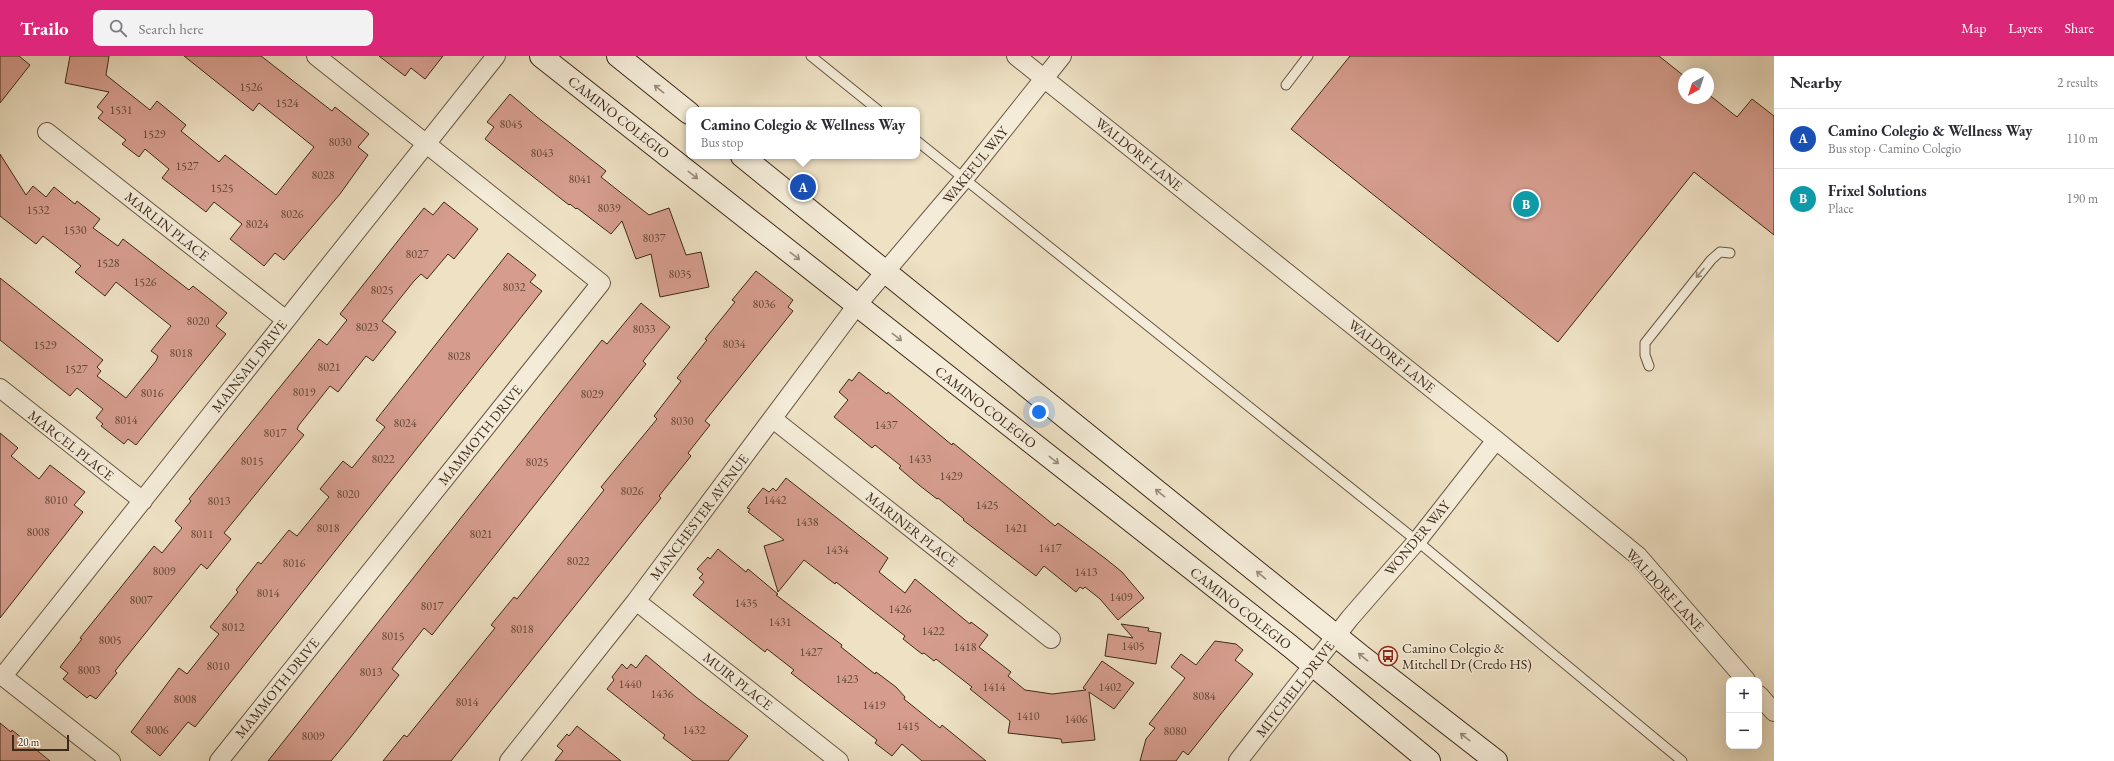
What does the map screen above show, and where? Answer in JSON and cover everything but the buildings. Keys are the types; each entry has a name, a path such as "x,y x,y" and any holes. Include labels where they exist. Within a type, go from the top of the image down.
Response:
{"street":[{"path":"316,56 426,143"},
{"name":"MAINSAIL DRIVE","path":"2,675 143,501 496,56"},
{"name":"CAMINO COLEGIO","path":"541,56 1313,665 1429,761"},
{"path":"618,56 686,111"},
{"name":"WALDORF LANE","path":"1016,56 1496,440 1638,556 1743,677"},
{"name":"WAKEFUL WAY","path":"886,272 964,179 1062,56"},
{"name":"MARLIN PLACE","path":"48,132 286,320"},
{"name":"MAMMOTH DRIVE","path":"219,761 601,283 426,143"},
{"path":"746,159 1336,635 1496,761"},
{"name":"MANCHESTER AVENUE","path":"509,761 636,601 857,305 886,272"},
{"name":"MARCEL PLACE","path":"0,388 143,501"},
{"name":"MARINER PLACE","path":"773,419 1051,639"},
{"name":"WONDER WAY","path":"1336,635 1417,541 1496,440"},
{"name":"MUIR PLACE","path":"636,601 839,761"},
{"name":"MITCHELL DRIVE","path":"1238,761 1336,635"},
{"path":"2,675 110,761"},
{"path":"1762,698 1774,712"}],"lane":[{"path":"811,56 874,107"},
{"path":"1286,85 1308,56"},
{"path":"920,143 1417,541 1682,761"},
{"path":"1648,366 1645,355 1645,343 1711,260 1720,252 1730,253"}],"place":[{"name":"Camino Colegio & Wellness Way","path":"803,187"},
{"name":"Frixel Solutions","path":"1526,204"},
{"name":"Camino Colegio & Mitchell Dr (Credo HS)","path":"1388,656"}]}
